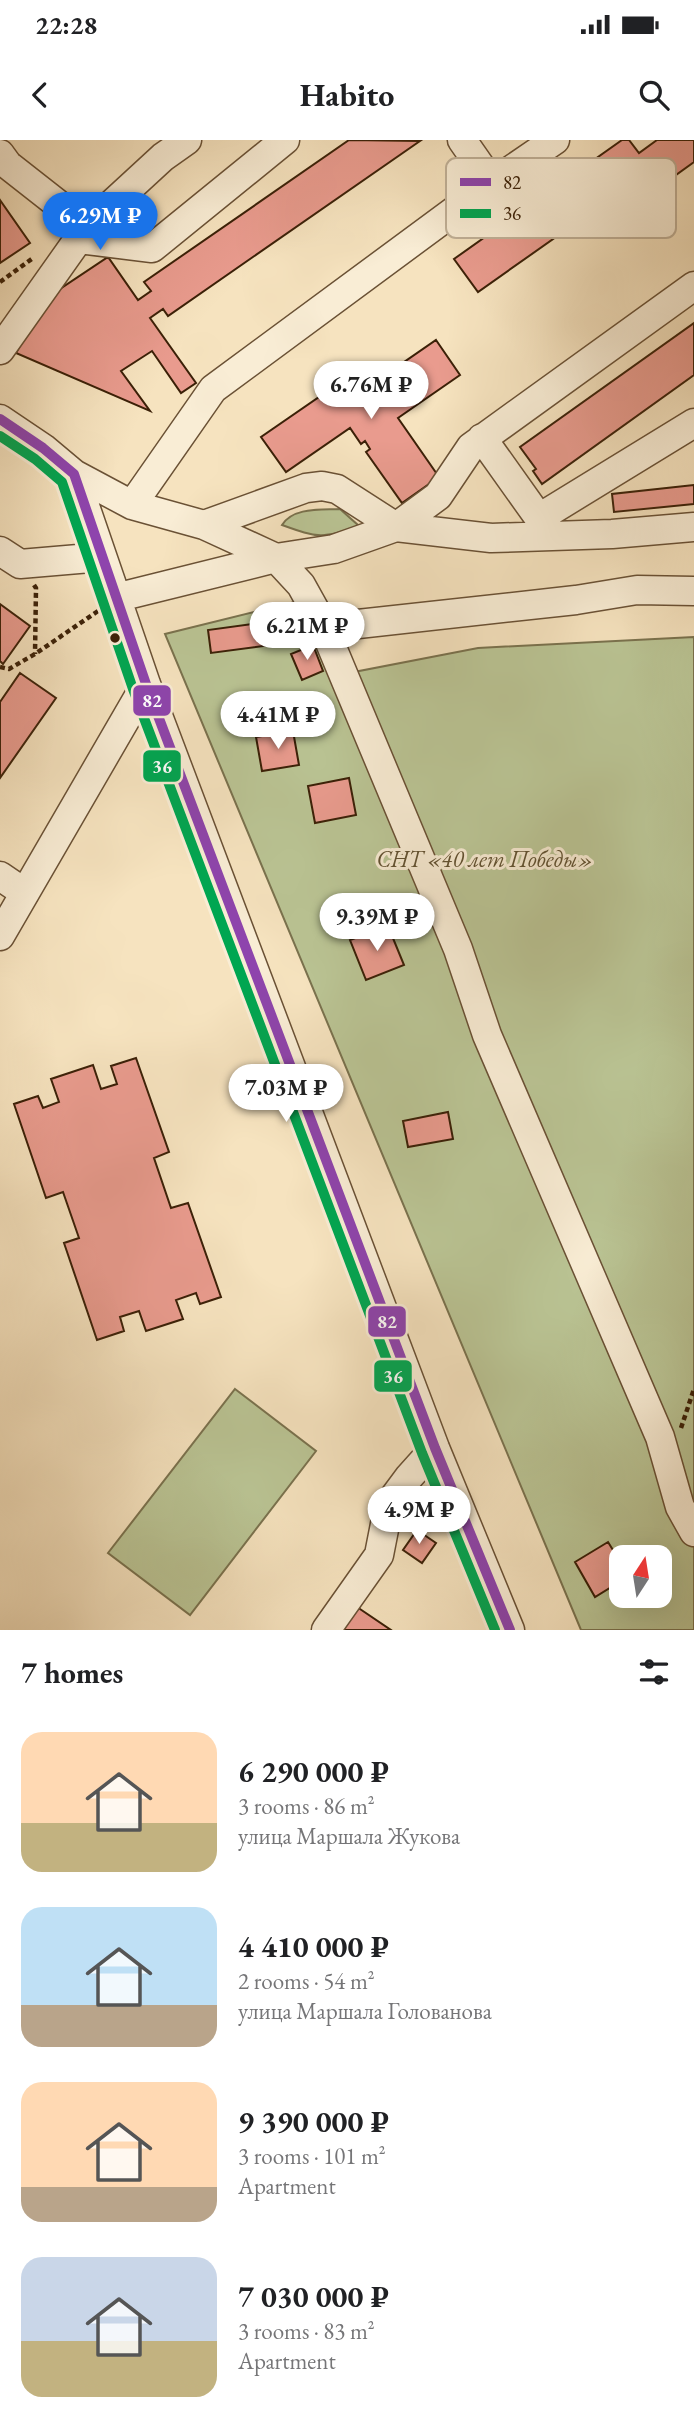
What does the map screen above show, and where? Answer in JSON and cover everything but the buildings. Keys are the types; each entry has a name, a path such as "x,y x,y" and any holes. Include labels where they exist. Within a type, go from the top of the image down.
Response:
{"street":[{"path":"0,351 83,233 163,157 187,140"},
{"path":"3,164 83,233 152,248 285,140"},
{"path":"462,140 475,158"},
{"path":"529,158 555,140"},
{"path":"132,505 213,389 446,217"},
{"path":"116,598 275,558 334,549 396,527 438,496 452,479 462,457 482,438 694,286"},
{"path":"0,419 43,448 74,474 132,505 204,526 275,558 301,585 321,621 458,949 487,1035 660,1437 680,1507 694,1532"},
{"path":"482,438 539,518 694,423"},
{"path":"74,474 146,684 435,1448 510,1630"},
{"path":"204,526 306,488 322,486 337,489 396,527 439,534 491,538 612,534 694,527"},
{"path":"10,557 102,557"},
{"path":"321,621 358,624 576,600 637,590 694,591"},
{"path":"0,936 146,684"},
{"path":"0,876 25,893"},
{"path":"327,1630 380,1555 389,1504 435,1448"}],"path":[{"path":"10,557 36,588 35,654"},
{"path":"0,667 9,669 35,654 116,598"}],"green space":[{"path":"340,509 359,526 320,535 282,525 300,512"},
{"name":"СНТ «40 лет Победы»","path":"299,601 333,676 478,648 694,637 694,1630 581,1630 165,634"},
{"path":"235,1389 316,1451 190,1615 108,1553"}],"transit line":[{"name":"82","path":"0,419 43,448 74,474 146,684 435,1448 510,1630"},
{"name":"36","path":"0,436 35,459 62,482 133,689 422,1453 495,1630"}]}
